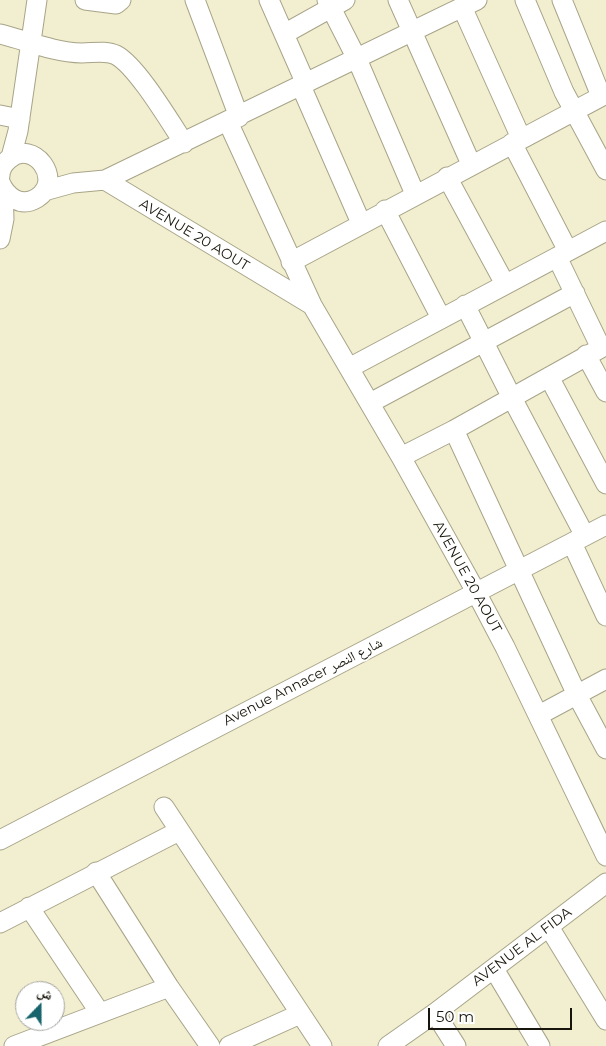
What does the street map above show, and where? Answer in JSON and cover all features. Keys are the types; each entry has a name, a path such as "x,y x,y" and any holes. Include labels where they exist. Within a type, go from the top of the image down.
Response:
{"street":[{"path":"20,155 19,125 37,0"},
{"path":"85,0 116,4 121,0"},
{"name":"AVENUE 20 AOUT","path":"195,0 233,119 291,262 312,305 401,457 476,592 539,715 606,856"},
{"path":"269,0 361,223"},
{"path":"398,0 471,164"},
{"path":"525,0 574,111 606,170"},
{"path":"291,262 446,177 604,95 562,0"},
{"path":"284,34 334,3 415,194"},
{"path":"1,183 10,197 18,201 73,183 105,180 413,32 469,3 516,140 563,254 575,293 598,349 606,392"},
{"path":"0,34 31,41 53,50 103,52 116,55 134,72 184,143"},
{"path":"0,116 19,125"},
{"path":"2,229 1,183 4,163 20,155 38,158 73,183"},
{"path":"2,229 48,182 44,164"},
{"path":"446,177 505,284"},
{"name":"AVENUE 20 AOUT","path":"105,180 312,305"},
{"path":"385,210 441,318"},
{"path":"349,368 606,231"},
{"path":"370,403 575,293"},
{"path":"465,305 485,342 579,539 606,616"},
{"path":"401,457 454,430 598,349"},
{"path":"549,377 606,484"},
{"path":"454,430 577,695 606,748"},
{"name":"Avenue Annacer شارع النصر","path":"0,840 606,525"},
{"path":"539,715 606,679"},
{"path":"164,807 322,1046"},
{"path":"0,922 179,831"},
{"path":"96,872 169,987 210,1046"},
{"name":"AVENUE AL FIDA","path":"388,1046 436,1013 548,927 605,887"},
{"path":"29,907 100,1013"},
{"path":"548,927 606,1020"},
{"path":"494,969 540,1046"},
{"path":"14,1046 169,987"},
{"path":"436,1013 456,1046"},
{"path":"229,1046 300,1014"}]}
